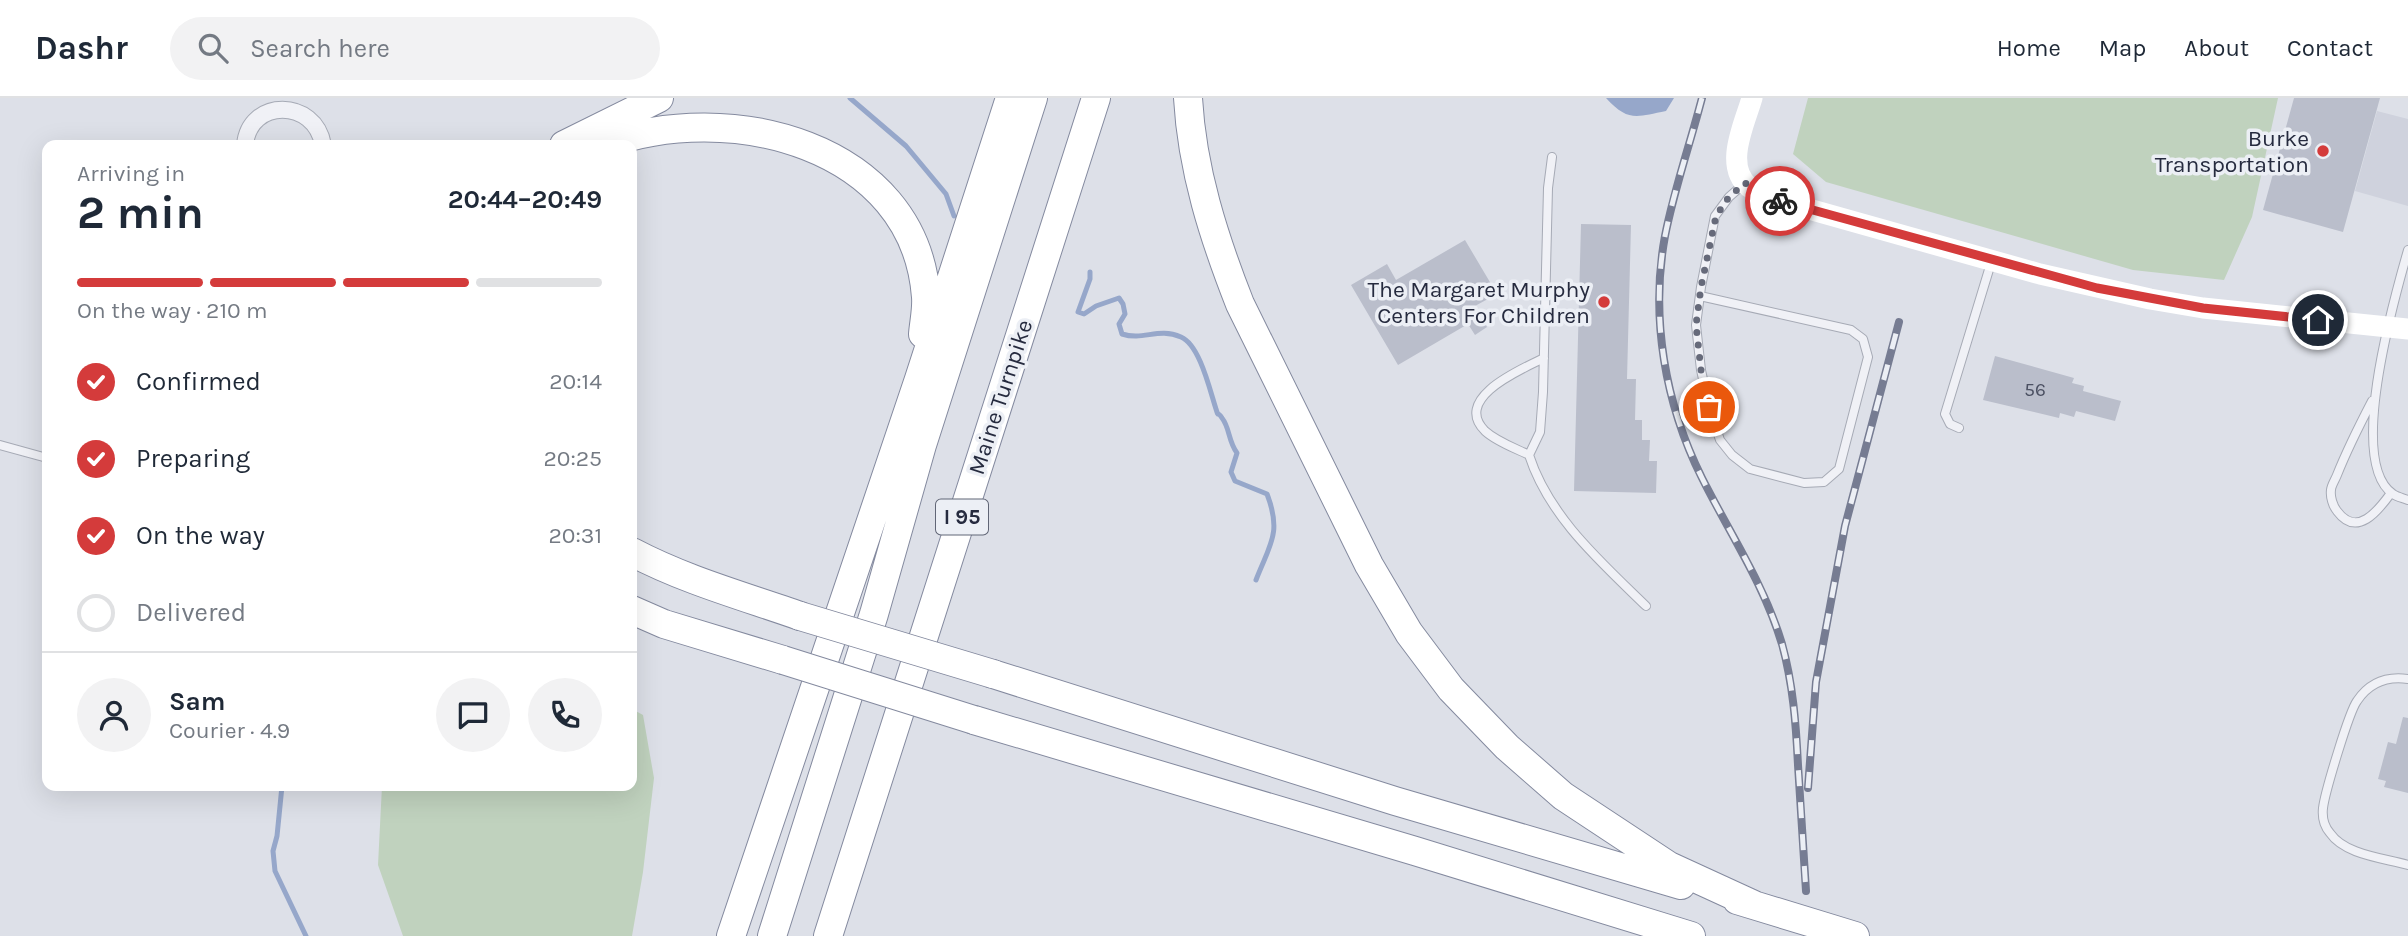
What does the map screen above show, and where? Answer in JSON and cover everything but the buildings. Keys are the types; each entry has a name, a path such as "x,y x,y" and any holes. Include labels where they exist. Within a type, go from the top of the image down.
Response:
{"highway":[{"path":"574,140 659,98"},
{"path":"730,936 919,379 1010,98"},
{"name":"I 95","path":"772,936 874,614 922,445 1032,98"},
{"name":"Maine Turnpike","path":"828,936 1096,98"},
{"path":"1188,98 1200,185 1223,262 1240,304 1369,565 1409,633 1451,689 1478,719 1563,796 1669,866 1755,905"},
{"path":"618,140 653,128 714,121 757,126 792,135 817,145 850,164 874,186 895,211 918,258 926,298 919,379"},
{"path":"637,555 701,582 800,616 1395,801 1855,936"},
{"path":"637,612 664,624 974,720 1691,936"}],"street":[{"path":"1752,98 1736,159 1737,170 1745,183 1773,199 2097,288 2150,299 2203,308 2408,329"},
{"path":"247,140 250,129 265,105 293,109 305,114 315,123 322,140"}],"lane":[{"path":"1552,157 1548,188 1540,432 1529,454 1536,474 1567,524 1588,550 1646,606"},
{"path":"1700,296 1852,330 1863,339 1868,357 1839,469 1824,482 1804,483 1750,470 1732,455 1720,440 1709,407 1701,370 1696,325 1700,296 1716,216 1729,197 1745,183"},
{"path":"2408,250 2386,327 2374,399 2375,455 2381,476 2391,493 2408,500"},
{"path":"1959,428 1950,424 1945,414 1992,260"},
{"path":"1529,454 1507,445 1485,430 1477,416 1478,403 1489,390 1512,374 1544,358"},
{"path":"2374,399 2344,456 2331,491 2333,505 2342,517 2352,522 2366,520 2376,513 2391,493"},
{"path":"0,445 42,457"},
{"path":"2408,679 2394,678 2376,683 2357,701 2350,716 2323,809 2327,828 2339,842 2365,853 2408,865"}],"shaded area":[{"path":"2377,111 2408,119 2408,206 2355,191"}],"green space":[{"path":"1808,98 2278,98 2252,217 2224,280 2133,270 1826,182 1793,154"},
{"path":"637,712 643,715 654,778 632,936 403,936 378,865 382,791 637,791"}],"water":[{"path":"1606,98 1674,98 1666,111 1633,116 1620,111"}],"waterway":[{"path":"850,98 906,146 946,194 954,216"},
{"path":"1090,272 1078,312 1084,314 1096,306 1119,298 1125,314 1119,324 1122,334 1173,334 1181,337 1194,349 1218,414 1225,422 1237,453 1231,472 1235,481 1267,494 1271,507 1274,529 1270,547 1256,580"},
{"path":"282,791 273,851 275,871 306,936"}],"railway":[{"path":"1702,98 1665,236 1659,298 1664,360 1678,420 1689,450 1756,580 1782,644 1795,719 1806,891"},
{"path":"1808,788 1816,682 1845,526 1899,322"}],"way so far":[{"path":"1709,407 1701,370 1696,325 1716,216 1729,197 1745,183 1780,201"}],"place":[{"name":"Burke Transportation","path":"2323,151"},
{"name":"The Margaret Murphy Centers For Children","path":"1604,302"}],"route":[{"path":"1780,201 2097,288 2203,308 2318,320"}]}
